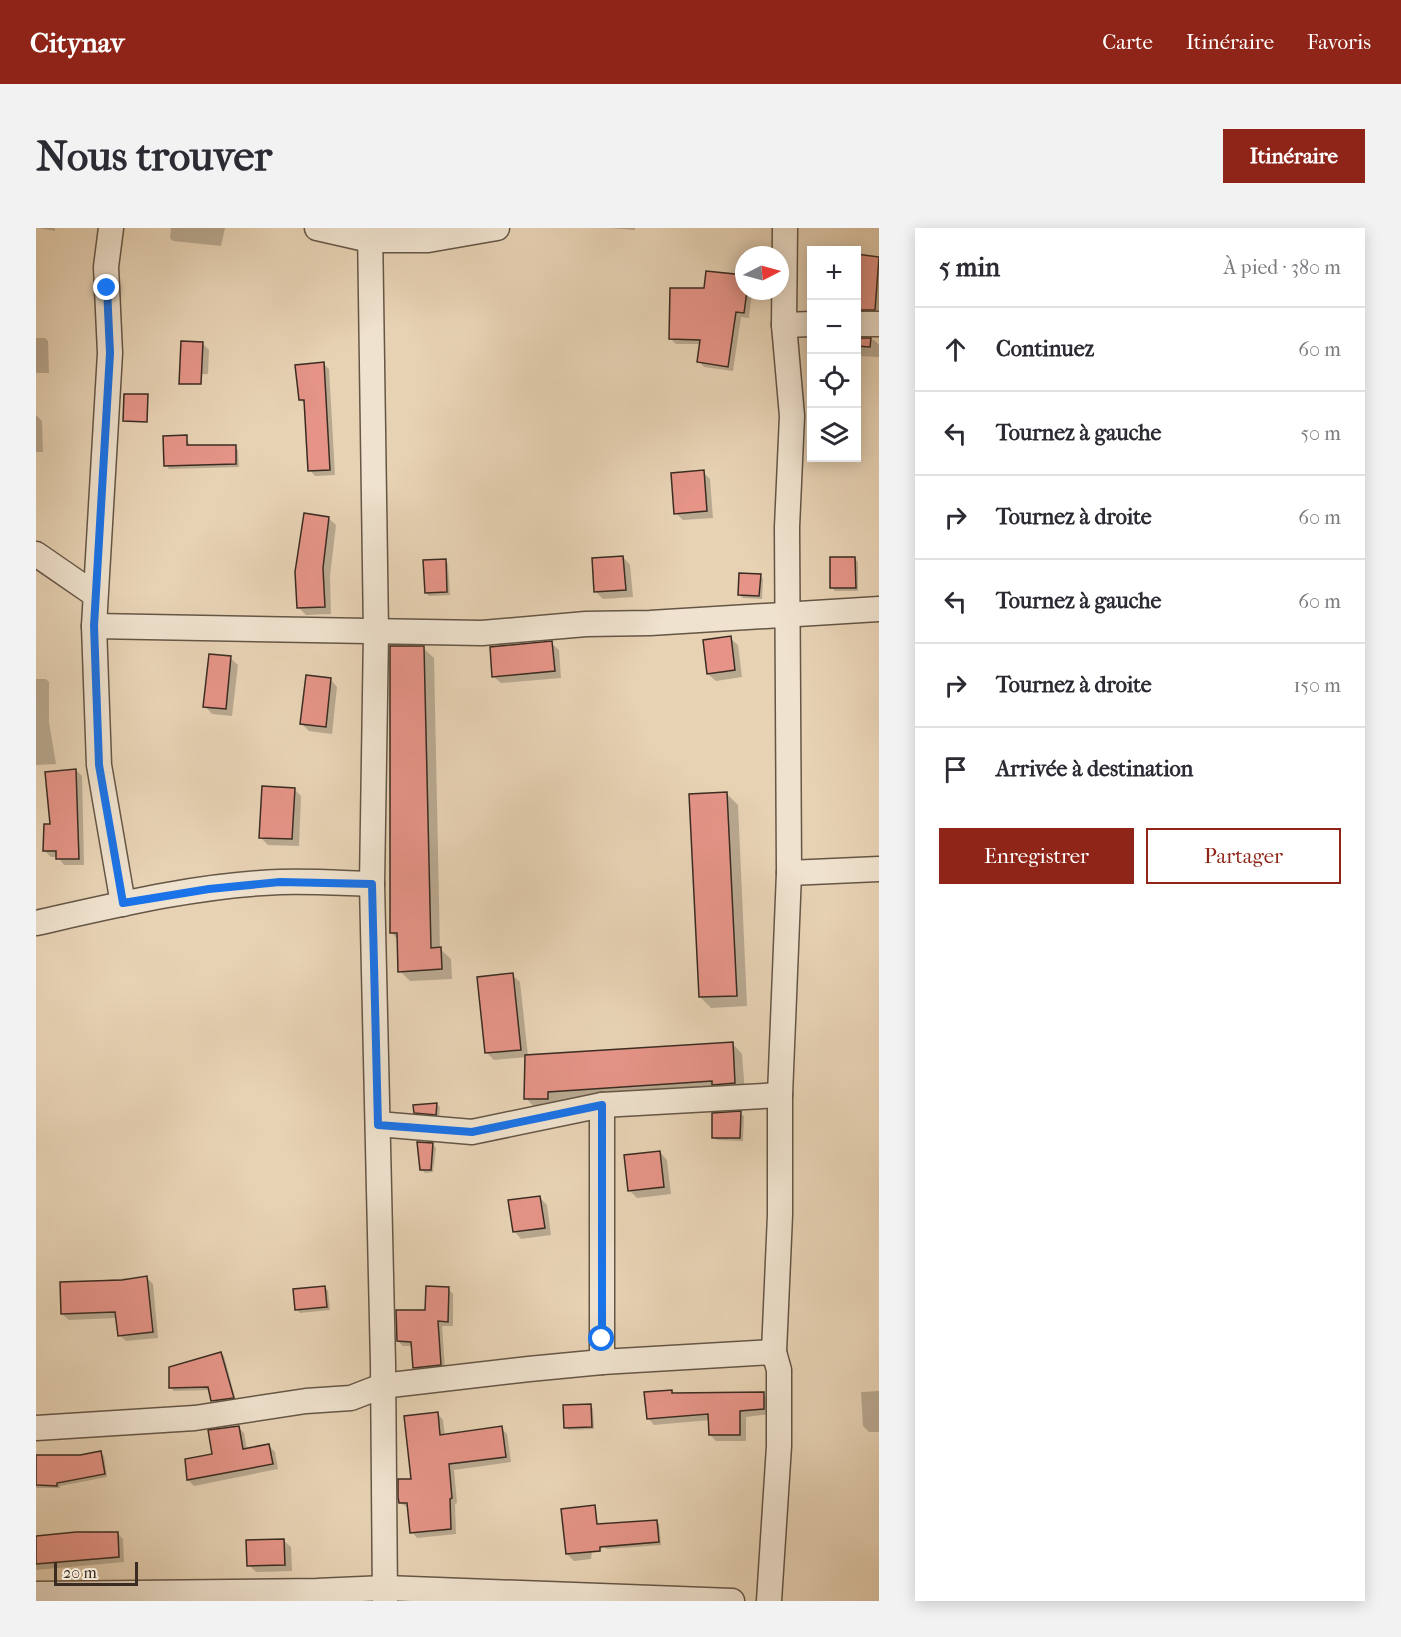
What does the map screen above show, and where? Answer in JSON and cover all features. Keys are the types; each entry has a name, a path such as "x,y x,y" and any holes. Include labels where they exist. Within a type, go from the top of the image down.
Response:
{"street":[{"path":"111,228 106,267 110,353 94,594 94,626 99,765 123,903"},
{"path":"317,228 428,240 497,228"},
{"path":"769,1601 779,1446 779,1370 774,1352 780,1215 780,1095 789,873 788,613 792,416 784,325 785,228"},
{"path":"370,234 376,633 372,884 385,1594"},
{"path":"784,325 807,324"},
{"path":"861,324 879,324"},
{"path":"36,554 94,594"},
{"path":"94,626 376,633 482,633 586,624 650,623 879,609"},
{"path":"789,873 879,869"},
{"path":"36,923 123,903 209,889 280,882 372,884"},
{"path":"378,1125 472,1132 602,1105 780,1095"},
{"path":"602,1105 602,1362"},
{"path":"36,1428 195,1418 306,1401 351,1398 382,1386 602,1362 774,1352"},
{"path":"36,1594 317,1591 732,1601"}],"building":[{"path":"861,255 879,257 875,310 861,310"},
{"path":"706,271 735,274 735,300 746,300 744,313 736,312 728,367 697,362 700,340 669,339 670,288 704,288"},
{"path":"861,338 871,338 870,347 861,346"},
{"path":"181,341 203,342 201,384 179,384"},
{"path":"324,362 330,470 308,471 304,400 299,400 295,365"},
{"path":"124,394 148,394 147,422 123,421"},
{"path":"187,435 187,445 236,445 236,464 164,466 163,436"},
{"path":"704,470 707,511 674,514 671,473"},
{"path":"304,513 329,517 323,568 325,607 297,608 295,572"},
{"path":"623,556 626,590 594,592 592,558"},
{"path":"830,557 855,557 856,588 830,588"},
{"path":"446,559 447,592 425,593 423,560"},
{"path":"739,573 761,574 759,596 738,595"},
{"path":"731,636 735,670 707,674 703,640"},
{"path":"552,641 555,671 492,677 490,647"},
{"path":"390,646 424,646 431,948 441,947 442,969 398,972 397,933 390,933"},
{"path":"209,654 231,656 226,709 203,707"},
{"path":"306,675 331,678 326,727 300,724"},
{"path":"76,769 79,859 56,859 56,851 43,851 44,824 50,824 45,772"},
{"path":"262,786 295,788 292,839 259,838"},
{"path":"727,792 737,996 699,997 689,794"},
{"path":"513,973 521,1050 485,1053 477,977"},
{"path":"733,1042 735,1083 712,1085 712,1081 548,1092 548,1099 524,1099 525,1055"},
{"path":"437,1103 436,1115 414,1113 413,1105"},
{"path":"741,1111 740,1138 712,1138 712,1113"},
{"path":"417,1142 433,1143 431,1170 420,1170"},
{"path":"660,1151 664,1187 628,1191 624,1155"},
{"path":"540,1196 545,1228 513,1232 508,1200"},
{"path":"147,1276 153,1332 118,1336 115,1312 61,1314 60,1282 122,1280"},
{"path":"325,1286 327,1307 295,1310 293,1289"},
{"path":"426,1286 449,1287 448,1322 438,1321 441,1365 413,1368 411,1342 397,1341 396,1310 425,1310"},
{"path":"221,1352 234,1398 211,1401 208,1387 169,1388 169,1367"},
{"path":"672,1390 672,1393 764,1392 764,1409 740,1411 740,1435 709,1435 708,1414 647,1419 644,1392"},
{"path":"591,1404 592,1427 564,1428 563,1405"},
{"path":"438,1412 440,1435 502,1426 506,1457 449,1464 452,1498 450,1499 451,1529 410,1533 407,1503 399,1503 398,1497 398,1479 411,1479 404,1416"},
{"path":"239,1426 243,1449 269,1444 273,1464 187,1480 185,1459 212,1454 208,1430"},
{"path":"101,1451 105,1474 57,1483 57,1486 36,1485 36,1455 80,1455"},
{"path":"595,1505 597,1524 657,1520 659,1542 600,1547 600,1551 566,1554 561,1509"},
{"path":"76,1532 118,1532 119,1557 36,1564 36,1536"},
{"path":"284,1539 285,1565 247,1566 246,1540"}],"route":[{"path":"107,288 110,353 94,594 94,626 99,765 123,903 209,889 280,882 372,884 378,1125 472,1132 602,1105 602,1339"}]}
